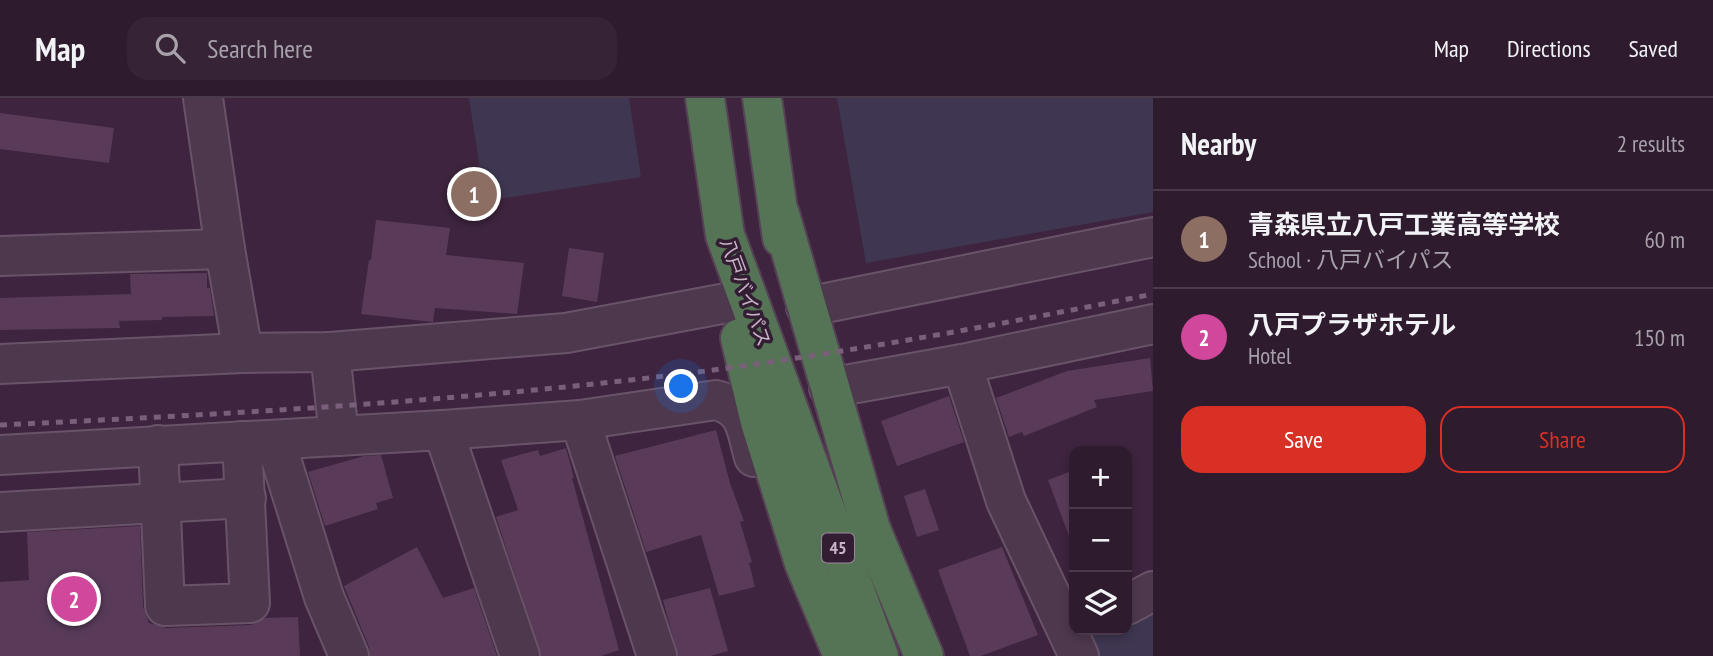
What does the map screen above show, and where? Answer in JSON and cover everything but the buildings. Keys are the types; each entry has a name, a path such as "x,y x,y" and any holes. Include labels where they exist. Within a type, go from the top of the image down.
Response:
{"highway":[{"name":"八戸バイパス","path":"705,98 725,235 879,656"},
{"name":"八戸バイパス","path":"762,98 780,214 800,439"},
{"path":"780,214 871,529 924,656"},
{"path":"725,235 732,302 760,422 804,563 843,656"}],"street":[{"path":"203,98 243,353"},
{"path":"806,307 1153,237"},
{"path":"0,256 225,250"},
{"path":"0,364 243,353 330,352 566,332 732,302"},
{"path":"829,388 962,364 1153,324"},
{"path":"330,352 339,436"},
{"path":"962,364 1006,501 1077,641"},
{"path":"0,455 443,430 580,419 716,400 729,403 740,412 762,484 784,533 804,563"},
{"path":"580,419 657,656"},
{"path":"443,430 520,656"},
{"path":"158,445 165,606 250,603 246,498 259,441"},
{"path":"259,441 349,656"},
{"path":"0,512 246,498"},
{"path":"1132,602 1153,591"}],"shaded area":[{"path":"469,98 629,98 641,177 485,201"},
{"path":"837,98 1153,98 1153,212 866,263"},
{"path":"1153,601 1153,656 1093,656 1089,637 1132,635 1132,613"}],"railway":[{"path":"0,425 350,405 611,382 870,346 1153,294"}],"place":[{"name":"青森県立八戸工業高等学校","path":"474,194"},
{"name":"八戸プラザホテル","path":"74,599"}]}
